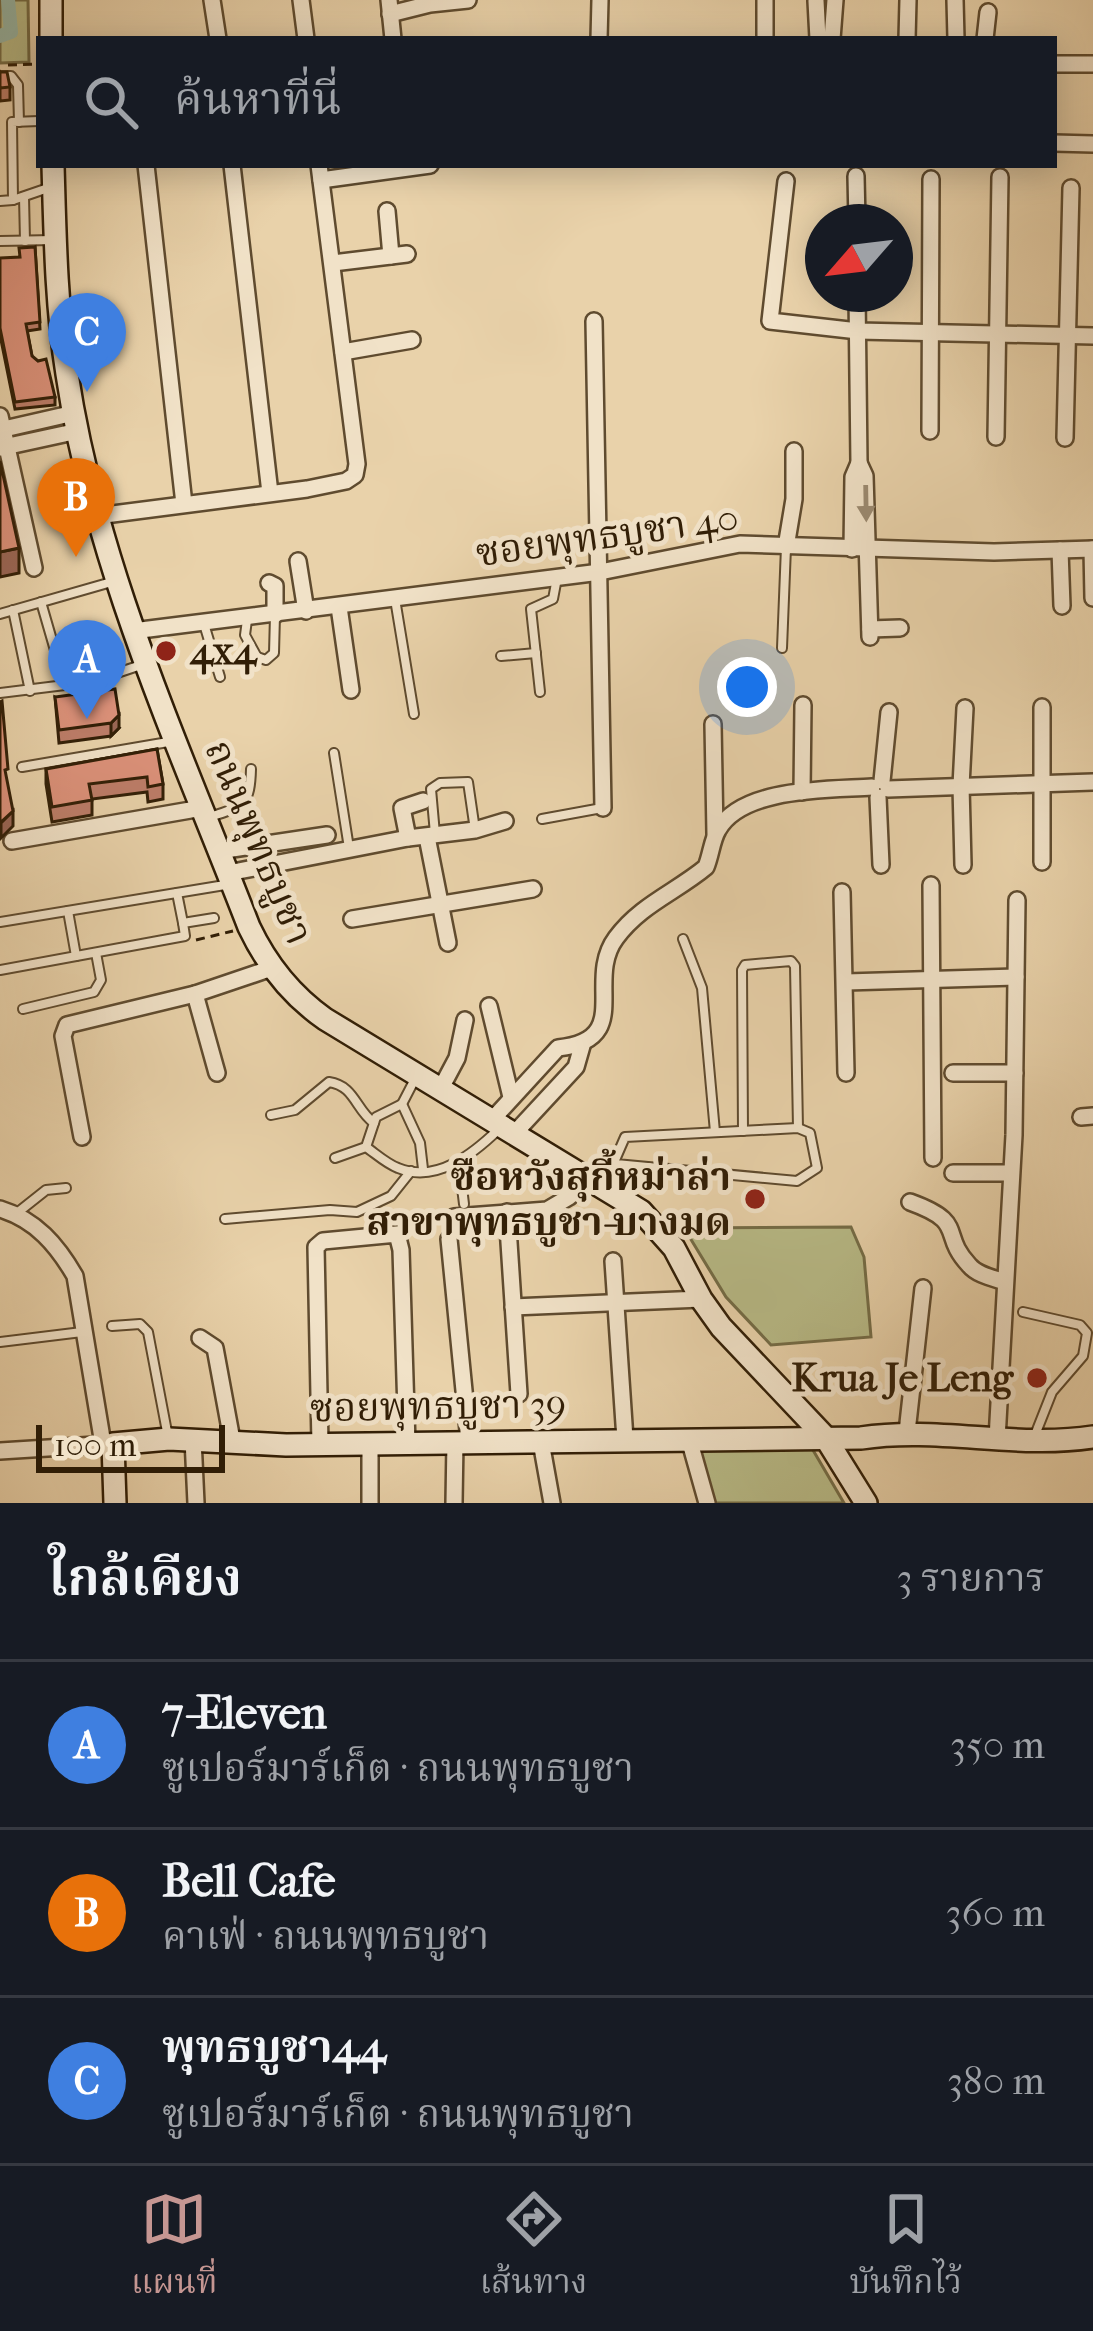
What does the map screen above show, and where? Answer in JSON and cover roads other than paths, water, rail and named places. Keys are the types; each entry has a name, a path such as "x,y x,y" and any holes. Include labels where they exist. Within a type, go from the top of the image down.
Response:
{"main road":[{"path":"51,0 51,36"},
{"name":"ถนนพุทธบูชา","path":"53,176 66,374 97,516 145,664 253,936 272,968 311,1010 596,1183 660,1229 721,1327 824,1437 866,1503"},
{"name":"ซอยพุทธบูชา 39","path":"108,1444 169,1438 407,1444 907,1432 1033,1442 1093,1437"},
{"path":"108,1444 115,1503"}],"street":[{"path":"212,0 218,36"},
{"path":"302,0 306,36"},
{"path":"390,7 468,0"},
{"path":"599,36 600,0"},
{"path":"765,0 765,36"},
{"path":"832,36 835,0"},
{"path":"908,0 908,36"},
{"path":"956,0 956,36"},
{"path":"816,1 818,36"},
{"path":"985,36 988,12"},
{"path":"1057,64 1093,64"},
{"path":"1057,143 1093,144"},
{"path":"146,168 184,504"},
{"path":"232,168 270,493"},
{"path":"97,516 270,493 355,476 320,172 383,168"},
{"path":"856,176 857,204"},
{"path":"996,437 1000,177"},
{"path":"930,431 931,179"},
{"path":"786,181 770,321 858,331 1093,336"},
{"path":"1065,438 1070,188"},
{"path":"333,263 399,255 387,211"},
{"path":"857,312 859,463 865,476 860,549 870,633 900,628"},
{"path":"594,321 604,808"},
{"path":"343,352 412,340"},
{"path":"34,568 2,434 76,422"},
{"path":"786,548 794,499 794,451"},
{"name":"ซอยพุทธบูชา 40","path":"133,631 601,572 715,547 1093,549"},
{"path":"1093,549 1093,598"},
{"path":"1060,550 1061,606"},
{"path":"298,561 306,611"},
{"path":"268,583 275,586 275,615"},
{"path":"339,607 352,690"},
{"path":"802,705 802,792"},
{"path":"1042,706 1042,862"},
{"path":"963,865 965,708"},
{"path":"881,865 880,789 889,712"},
{"path":"713,724 715,835"},
{"path":"501,1128 576,1067 582,1046 602,1026 602,962 613,942 651,902 706,867 725,819 753,802 802,792 1093,782"},
{"path":"408,838 402,808 423,801"},
{"path":"12,841 204,813"},
{"path":"226,869 475,830 506,821"},
{"path":"226,869 326,835"},
{"path":"432,836 448,943"},
{"path":"931,885 934,1158"},
{"path":"352,919 533,889"},
{"path":"842,892 846,1073"},
{"path":"997,1439 1015,1073 1017,900"},
{"path":"82,1137 63,1036 67,1025 195,994 272,968"},
{"path":"846,982 1016,977"},
{"path":"195,994 217,1073"},
{"path":"489,1006 511,1097"},
{"path":"440,1090 457,1058 465,1020"},
{"path":"501,1128 511,1097 558,1048 582,1046"},
{"path":"952,1073 1015,1073"},
{"path":"953,1172 1011,1173"},
{"path":"459,1210 507,1213 554,1207 596,1183"},
{"path":"910,1202 944,1219 953,1229 960,1252 976,1271 1005,1282"},
{"path":"0,1451 108,1444 75,1276 30,1221 5,1207"},
{"path":"507,1213 519,1394"},
{"path":"320,1444 316,1247 323,1241 397,1234 407,1444"},
{"path":"449,1239 462,1441 454,1503"},
{"path":"613,1261 625,1439"},
{"path":"907,1432 923,1288"},
{"path":"513,1307 701,1299"},
{"path":"200,1338 215,1348 232,1440"},
{"path":"194,1439 196,1503"},
{"path":"689,1439 707,1503"},
{"path":"541,1442 552,1503"},
{"path":"370,1444 370,1503"}],"lane":[{"path":"0,76 16,81 13,200"},
{"path":"0,122 36,121"},
{"path":"0,137 12,136"},
{"path":"0,174 13,173"},
{"path":"0,201 24,197 53,176"},
{"path":"24,197 26,241"},
{"path":"0,241 55,240"},
{"path":"782,648 786,548"},
{"path":"540,692 531,609 556,596 557,578"},
{"path":"0,614 116,581"},
{"path":"395,599 414,714"},
{"path":"41,602 65,685"},
{"path":"13,610 30,691"},
{"path":"248,618 247,642 257,657 266,660 274,653 275,615"},
{"path":"204,624 220,677"},
{"path":"501,656 536,653"},
{"path":"0,693 90,682 145,664"},
{"path":"22,766 176,741"},
{"path":"334,753 349,849"},
{"path":"204,813 244,804 249,799 251,769"},
{"path":"432,836 431,789 458,779 470,788 475,830"},
{"path":"542,819 604,808"},
{"path":"0,922 177,893 226,869"},
{"path":"0,970 185,936 177,893"},
{"path":"68,911 76,956"},
{"path":"183,922 214,918"},
{"path":"683,938 702,988 715,1132"},
{"path":"23,1009 94,992 101,980 96,952"},
{"path":"743,1131 742,970 745,965 791,961 795,966 798,1128"},
{"path":"366,1147 374,1123 382,1113 402,1104 417,1076"},
{"path":"271,1115 295,1110 329,1082 346,1088 374,1123"},
{"path":"402,1104 420,1143 423,1169"},
{"path":"366,1147 411,1171 459,1163 501,1128"},
{"path":"596,1183 616,1164 625,1137 798,1128 810,1133 817,1168 797,1181 616,1164"},
{"path":"335,1158 366,1147"},
{"path":"459,1163 459,1210"},
{"path":"225,1219 357,1212 391,1196 411,1171"},
{"path":"5,1207 46,1190 66,1188"},
{"path":"1023,1312 1080,1325 1087,1333 1084,1356 1052,1392 1033,1442"},
{"path":"112,1326 140,1324 148,1332 169,1438"},
{"path":"0,1342 84,1332"}],"waterway":[{"path":"0,36 11,32 8,0"}],"place":[{"name":"พุทธบูชา44","path":"87,392"},
{"name":"Bell Cafe","path":"76,557"},
{"name":"4x4","path":"166,651"},
{"name":"7-Eleven","path":"87,719"},
{"name":"ซือหวังสุกี้หม่าล่า สาขาพุทธบูชา-บางมด","path":"755,1199"},
{"name":"Krua Je Leng","path":"1037,1378"}]}
